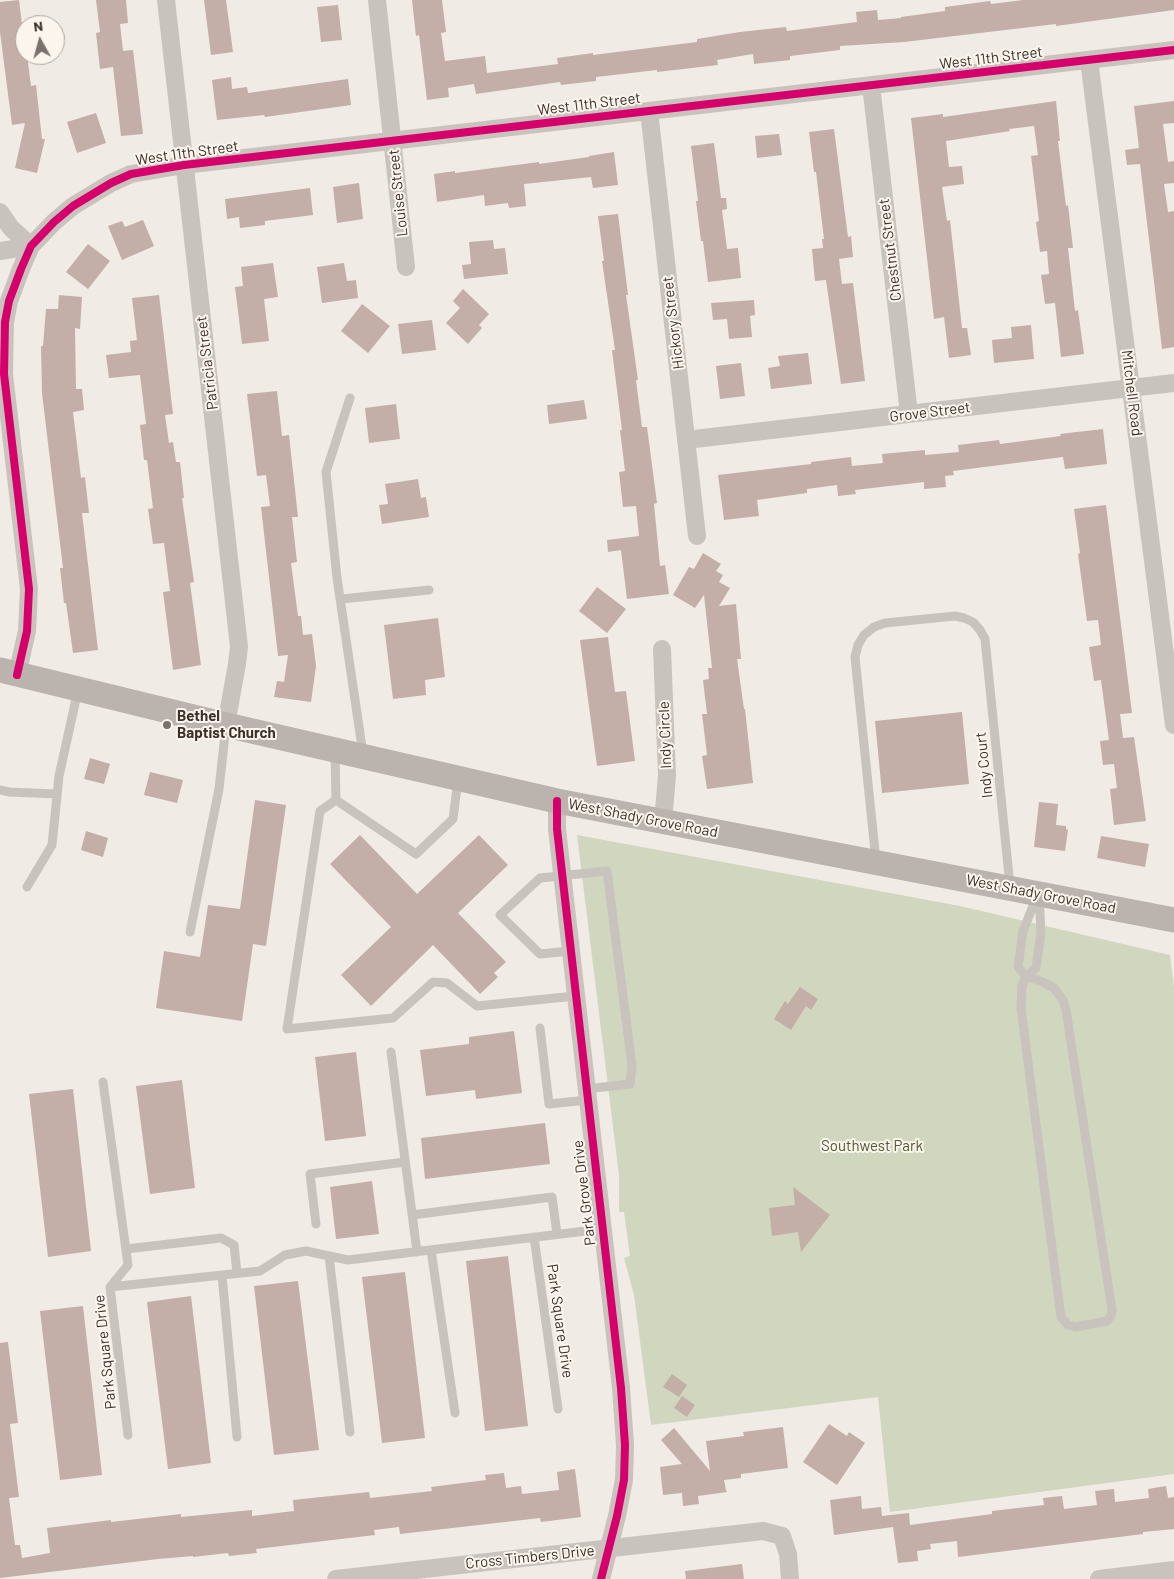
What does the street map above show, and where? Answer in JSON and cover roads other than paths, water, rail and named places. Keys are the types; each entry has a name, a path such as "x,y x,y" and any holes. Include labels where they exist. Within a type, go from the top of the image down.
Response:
{"main road":[{"name":"West Shady Grove Road","path":"8,673 226,726 557,801 1174,920"}],"street":[{"name":"Patricia Street","path":"166,0 238,638 237,664 226,726"},
{"name":"Louise Street","path":"377,0 406,267"},
{"name":"West 11th Street","path":"31,246 54,222 73,206 111,182 131,174 184,165 393,140 1174,50"},
{"name":"Mitchell Road","path":"1089,60 1174,725"},
{"name":"Chestnut Street","path":"871,85 909,414"},
{"name":"Hickory Street","path":"648,111 697,536"},
{"path":"0,212 11,228 31,246"},
{"path":"0,251 31,246"},
{"path":"8,673 27,631 29,589 4,374 5,322 9,301 31,246"},
{"name":"Grove Street","path":"686,440 1174,383"},
{"name":"Indy Circle","path":"662,649 667,775 663,822"},
{"name":"Park Grove Drive","path":"557,801 557,829 621,1388 625,1445 624,1480 601,1579"},
{"name":"Cross Timbers Drive","path":"336,1579 763,1531 782,1536 788,1554 790,1579"},
{"path":"1099,1579 1174,1570"}],"lane":[{"path":"350,398 326,472 341,599 364,757"},
{"path":"341,599 428,590"},
{"name":"Indy Court","path":"876,862 855,656 858,645 864,634 874,627 885,623 955,616 973,622 985,638 1010,888"},
{"path":"27,887 52,844 58,776 78,690"},
{"path":"190,932 219,789 226,726"},
{"path":"334,750 336,800"},
{"path":"336,800 416,854 453,820 458,779"},
{"path":"0,790 57,794"},
{"path":"336,800 320,811 287,1029 393,1018 433,982 447,983 477,1006 575,996"},
{"path":"540,1028 549,1104 630,1084 632,1066 607,871 540,878 500,915 540,954 570,951"},
{"path":"1038,894 1023,931 1018,967 1026,976 1054,988 1063,1000 1066,1010 1112,1310 1111,1316 1107,1321 1076,1326 1068,1325 1061,1317 1021,1008 1022,986 1026,976 1036,968 1041,933 1038,894"},
{"path":"391,1052 417,1252"},
{"path":"103,1082 128,1265 110,1287"},
{"path":"316,1224 310,1174 405,1162"},
{"path":"412,1215 552,1197 557,1234"},
{"name":"Park Square Drive","path":"128,1436 110,1287 260,1271 285,1255 306,1251 348,1260 602,1229"},
{"name":"Park Square Drive","path":"534,1237 558,1409"},
{"path":"126,1248 222,1238 234,1244 237,1273"},
{"path":"431,1250 455,1413"},
{"path":"329,1256 350,1432"},
{"path":"222,1275 237,1437"}],"place":[{"name":"Bethel Baptist Church","path":"167,725"}],"park label":[{"name":"Southwest Park","path":"872,1146"}]}
